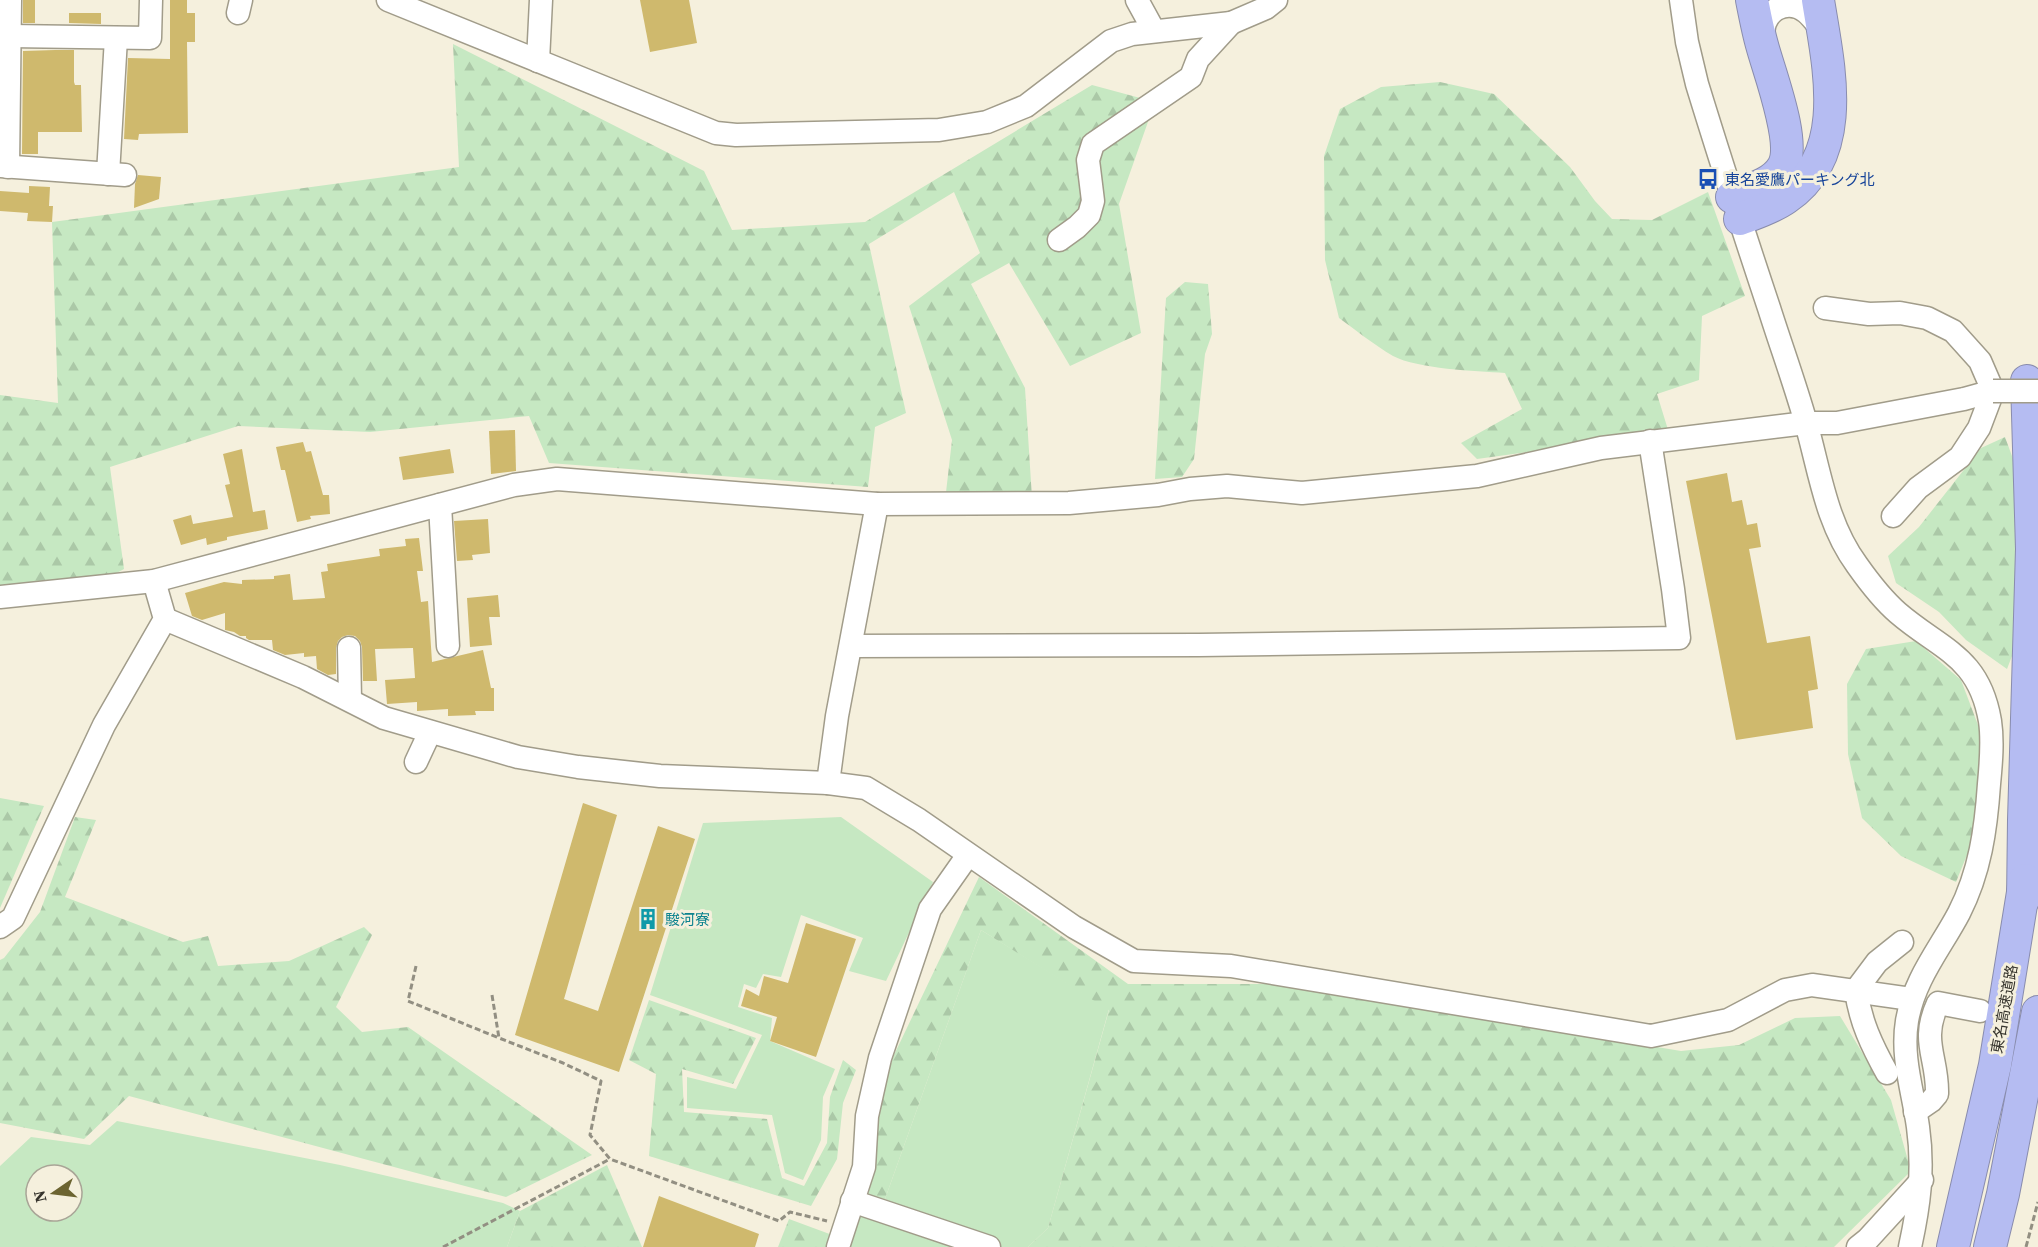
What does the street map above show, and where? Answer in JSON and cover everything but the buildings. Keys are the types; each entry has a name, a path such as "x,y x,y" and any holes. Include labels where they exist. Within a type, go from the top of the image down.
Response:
{"highway":[{"path":"1736,208 1756,188 1776,175 1783,167 1787,156 1785,128 1761,44 1752,0"},
{"path":"1736,208 1773,206 1797,189 1815,168 1821,153 1828,128 1831,100 1818,0"},
{"path":"2023,900 2030,664 2032,386"},
{"name":"東名高速道路","path":"1953,1247 1995,1065 2023,900 2038,769"},
{"path":"1990,1247 2003,1194 2038,1012"}],"street":[{"path":"10,0 4,167 116,174 116,38"},
{"path":"10,36 150,38 151,0"},
{"path":"388,0 716,133 736,135 939,130 987,122 1026,106 1111,41 1131,34 1231,23 1266,8 1276,0"},
{"path":"538,61 541,0"},
{"path":"1137,0 1154,31"},
{"path":"1681,0 1687,42 1697,84 1806,423 1827,506 1840,538 1856,564 1896,611 1943,645 1970,670 1983,694 1990,721 1991,755 1987,808 1982,849 1975,876 1956,917 1930,959 1911,999 1907,1023 1905,1053 1915,1112 1922,1180 1910,1247"},
{"path":"1761,44 1765,23 1770,14 1788,5 1798,7 1807,13 1822,30"},
{"path":"1059,240 1089,215 1093,201 1088,160 1093,144 1191,77 1198,58 1231,23"},
{"path":"1825,308 1869,314 1900,313 1927,318 1953,332 1980,361 1993,391 1979,428 1960,457 1918,488 1893,516"},
{"path":"0,597 154,581 514,485 557,479 877,504 1069,503 1227,486 1302,493 1477,476 1601,448 1806,423 1837,423 1964,399 1993,391 2032,386"},
{"path":"851,646 1199,645 1679,638 1650,441"},
{"path":"440,504 448,646"},
{"path":"828,783 837,716 877,504"},
{"path":"0,927 13,918 104,725 165,619 154,581"},
{"path":"165,619 303,676 384,718 518,757 578,767 660,776 828,783 866,788 919,820 1074,927 1134,962 1231,966 1651,1036 1728,1020 1785,990 1812,985 1911,999"},
{"path":"349,648 350,700"},
{"path":"416,762 430,732"},
{"path":"841,1236 864,1167 867,1116 880,1058 930,909 968,855"},
{"path":"1887,1073 1865,1029 1856,990 1877,962 1902,942"},
{"path":"1915,1112 1932,1101 1937,1094 1929,1040 1930,1022 1938,1003 1980,1011"},
{"path":"1858,1247 1922,1180"},
{"path":"852,1201 989,1247"}],"path":[{"path":"416,966 408,1001 563,1063 601,1081 590,1135 610,1159 779,1221 790,1212 841,1236"},
{"path":"492,995 499,1038"},
{"path":"443,1247 610,1159"},
{"path":"2026,1247 2038,1202"}],"green space":[{"path":"453,44 704,171 732,230 865,222 1092,85 1155,102 1119,204 1141,333 1070,366 1009,263 971,284 1025,388 1032,498 945,501 952,440 909,306 980,253 954,192 869,244 906,413 875,427 868,487 549,463 529,416 370,432 238,426 110,467 124,569 104,580 0,590 0,395 58,403 52,222 459,167"},
{"path":"1440,82 1494,94 1570,167 1595,201 1612,219 1652,220 1708,192 1745,296 1702,316 1699,380 1657,394 1669,433 1477,459 1461,443 1522,409 1505,373 1447,369 1404,360 1386,352 1339,318 1325,260 1324,156 1340,109 1381,87"},
{"path":"1185,282 1208,284 1212,334 1205,354 1194,459 1182,477 1155,479 1166,298"},
{"path":"2005,437 2016,467 2017,643 2007,669 1966,640 1939,612 1896,583 1888,556 1919,527 1981,448"},
{"path":"1916,641 1961,680 1981,733 1978,828 1956,882 1901,856 1862,818 1848,754 1847,684 1866,649"},
{"path":"0,798 44,806 0,908"},
{"path":"75,817 96,820 65,897 183,942 208,936 218,966 289,961 364,927 372,935 336,1007 362,1032 408,1027 592,1155 506,1197 129,1096 84,1139 0,1123 0,960 40,912"},
{"path":"841,817 933,882 886,981 849,971 863,938 801,915 781,977 763,974 756,988 744,984 738,1007 772,1018 770,1041 835,1069 823,1097 821,1140 803,1180 785,1173 772,1115 687,1108 687,1077 736,1089 762,1035 650,995 703,823"},
{"path":"979,877 1128,984 1280,984 1681,1051 1739,1045 1795,1018 1840,1016 1891,1100 1911,1171 1834,1247 1028,1247 1048,1228 1109,1010 981,930 885,1199 868,1195 875,1114 894,1055"},
{"path":"981,930 1109,1009 1048,1228 1028,1247 1000,1247 885,1199"},
{"path":"649,1000 756,1038 733,1084 682,1069 684,1112 767,1119 782,1178 804,1186 827,1143 830,1097 843,1060 856,1070 843,1103 837,1159 811,1206 649,1156 656,1074 629,1060"},
{"path":"117,1121 340,1165 503,1203 520,1211 507,1247 0,1247 0,1166 31,1137 90,1145"},
{"path":"607,1165 642,1247 507,1247 520,1211"},
{"path":"860,1197 991,1247 842,1247"},
{"path":"789,1219 835,1236 832,1247 778,1247"}],"place":[{"name":"東名愛鷹パーキング北","path":"1708,179"},
{"name":"駿河寮","path":"648,919"}]}
